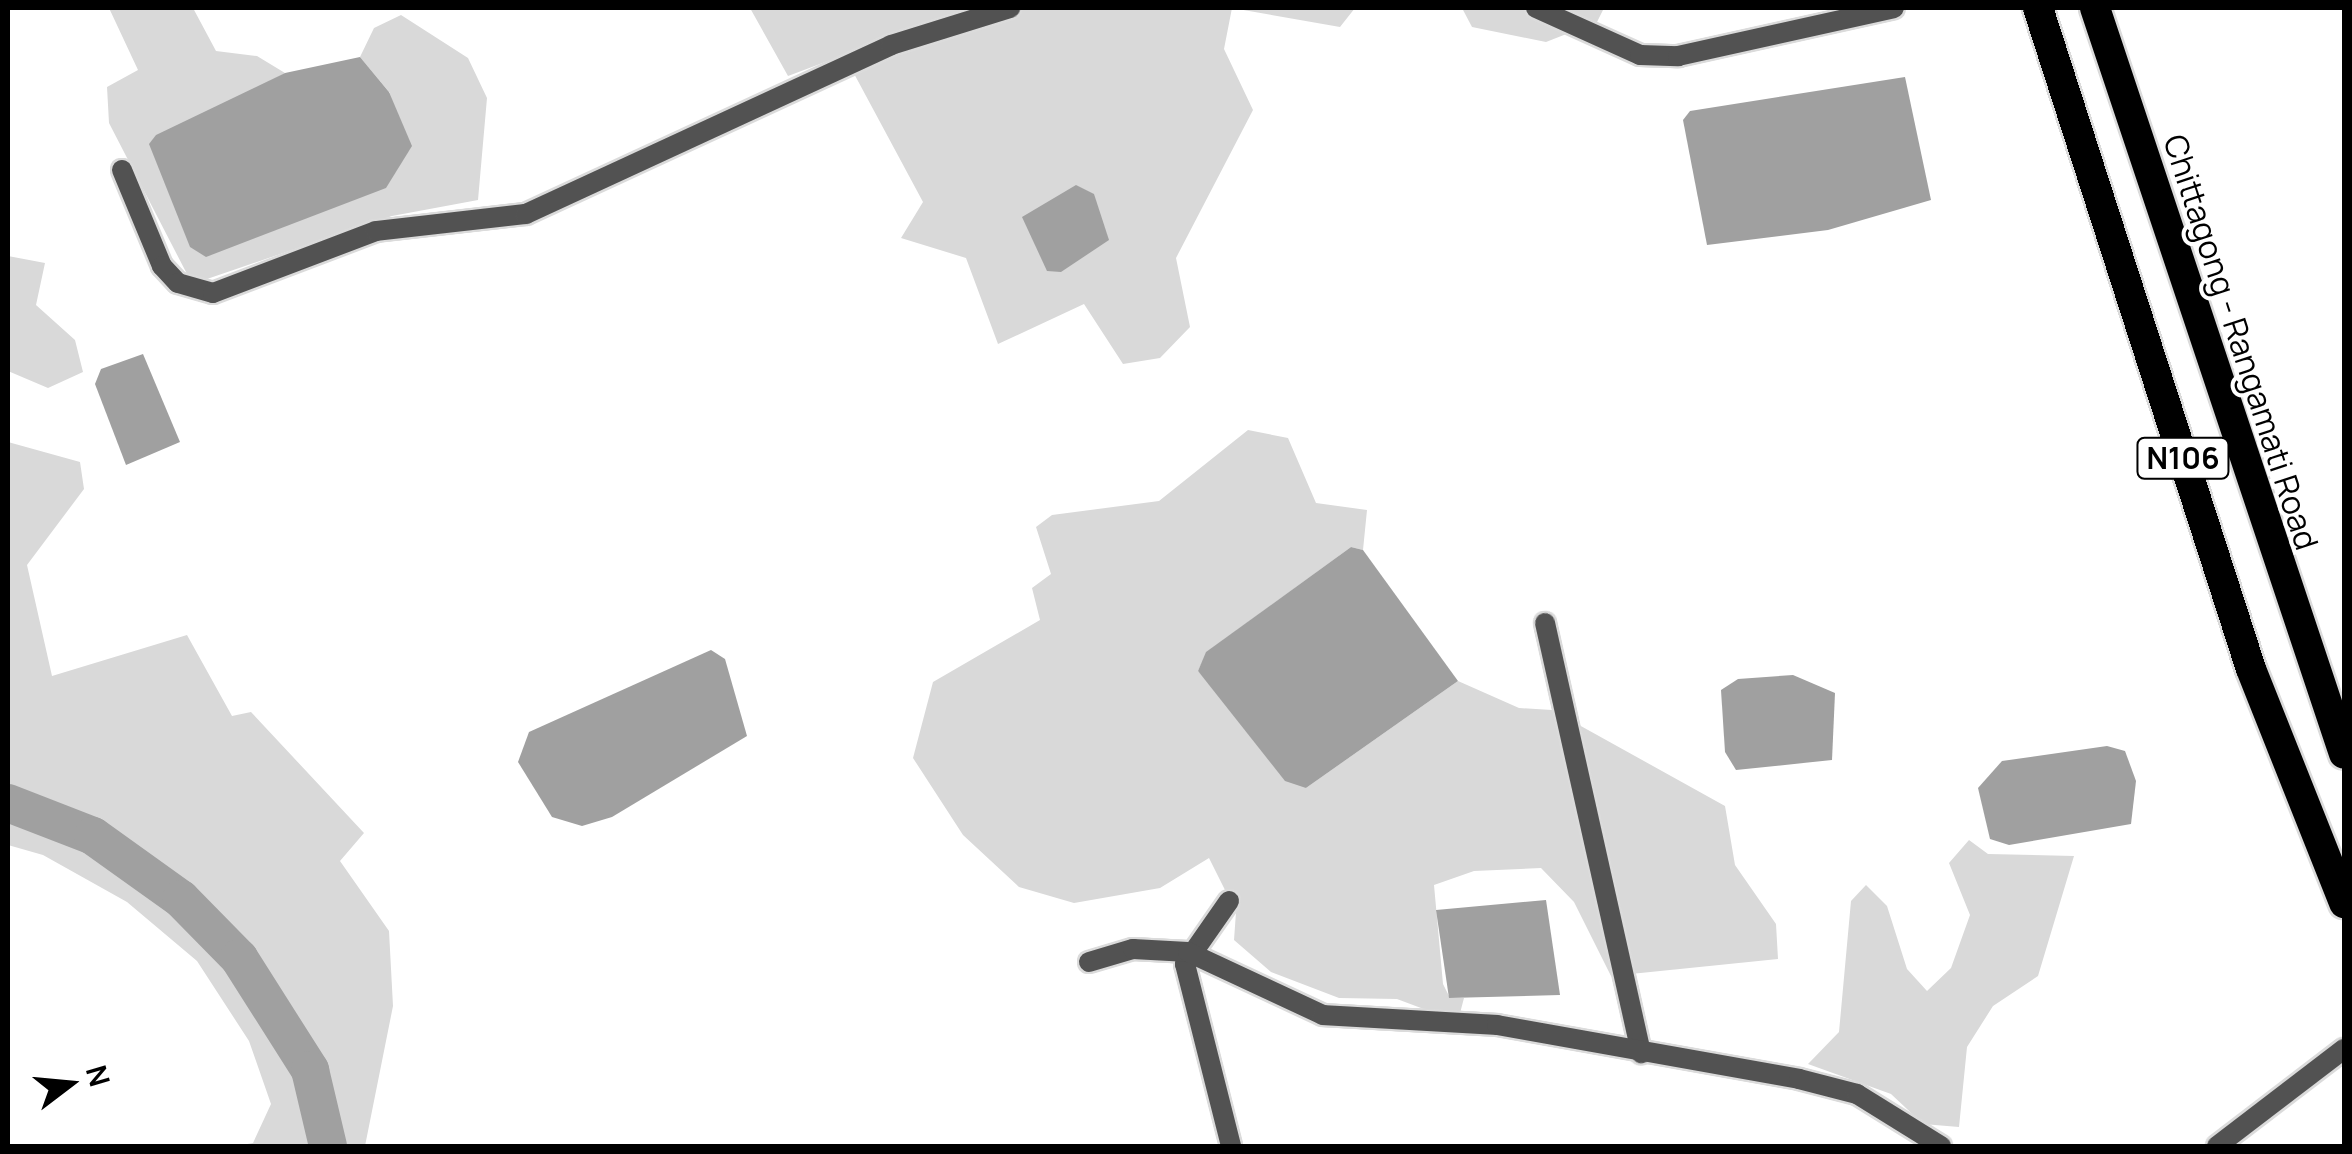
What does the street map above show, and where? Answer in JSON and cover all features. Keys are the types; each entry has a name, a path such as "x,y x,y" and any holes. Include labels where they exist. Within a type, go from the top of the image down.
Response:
{"highway":[{"name":"N106","path":"2038,8 2251,669 2344,903"},
{"name":"Chittagong - Rangamati Road","path":"2095,8 2344,754"}],"street":[{"path":"122,170 162,266 178,283 213,293 376,231 526,214 891,44 1010,8"},
{"path":"1536,8 1640,54 1678,56 1894,8"},
{"path":"1545,623 1642,1053"},
{"path":"1229,901 1188,952 1189,1002 1231,1146"},
{"path":"1089,962 1133,949 1188,952 1323,1015 1496,1026 1857,1094 1940,1146"},
{"path":"2217,1146 2344,1049"}],"shaded area":[{"path":"109,8 193,8 216,51 257,56 285,73 149,144 390,93 360,57 374,28 401,15 468,58 487,98 478,200 392,216 207,279 187,274 109,123 107,87 138,70"},
{"path":"750,8 1232,8 1224,49 1253,110 1176,258 1190,327 1160,358 1123,364 1084,304 998,344 966,258 901,238 923,202 844,55 788,76"},
{"path":"1232,8 1355,8 1340,27"},
{"path":"1462,8 1604,8 1597,22 1546,42 1472,27"},
{"path":"360,57 389,92 412,146 386,188 206,257 190,247 149,144 156,135 285,73"},
{"path":"1905,77 1931,200 1828,230 1707,245 1683,120 1690,111"},
{"path":"1076,185 1094,194 1109,240 1061,272 1047,271 1022,217"},
{"path":"8,256 45,263 36,305 75,340 83,372 48,388 8,371"},
{"path":"143,354 180,442 126,465 95,384 101,369"},
{"path":"1248,430 1288,438 1316,503 1367,510 1363,550 1351,547 1207,652 1198,671 1306,788 1458,681 1519,708 1552,710 1725,806 1735,865 1776,924 1778,959 1611,976 1574,902 1541,868 1474,871 1434,885 1443,984 1450,998 1464,998 1459,1017 1437,1014 1397,999 1339,998 1271,972 1234,940 1236,912 1209,858 1160,888 1074,903 1019,887 963,835 913,758 933,682 1040,620 1032,588 1051,574 1036,527 1052,515 1159,501"},
{"path":"8,442 80,462 84,489 27,565 52,676 187,635 232,716 251,712 364,833 340,861 389,931 393,1006 365,1146 236,1146 253,1143 271,1104 249,1041 197,961 127,902 43,855 8,845"},
{"path":"1351,547 1363,550 1458,681 1306,788 1285,781 1198,671 1206,652"},
{"path":"711,650 725,659 747,736 612,817 582,826 552,817 518,762 529,732"},
{"path":"1793,675 1835,693 1832,760 1736,770 1725,752 1721,690 1738,679"},
{"path":"2107,746 2125,751 2136,781 2131,824 2009,845 1990,839 1978,788 2002,761"},
{"path":"1969,840 1988,854 2074,856 2038,976 1993,1006 1967,1047 1959,1127 1923,1124 1891,1094 1808,1064 1839,1032 1851,901 1866,885 1887,906 1907,969 1927,991 1951,968 1970,915 1949,863"},
{"path":"1546,900 1560,995 1449,998 1436,910"}],"waterway":[{"path":"8,803 93,836 181,899 239,958 310,1070 328,1146"}]}
